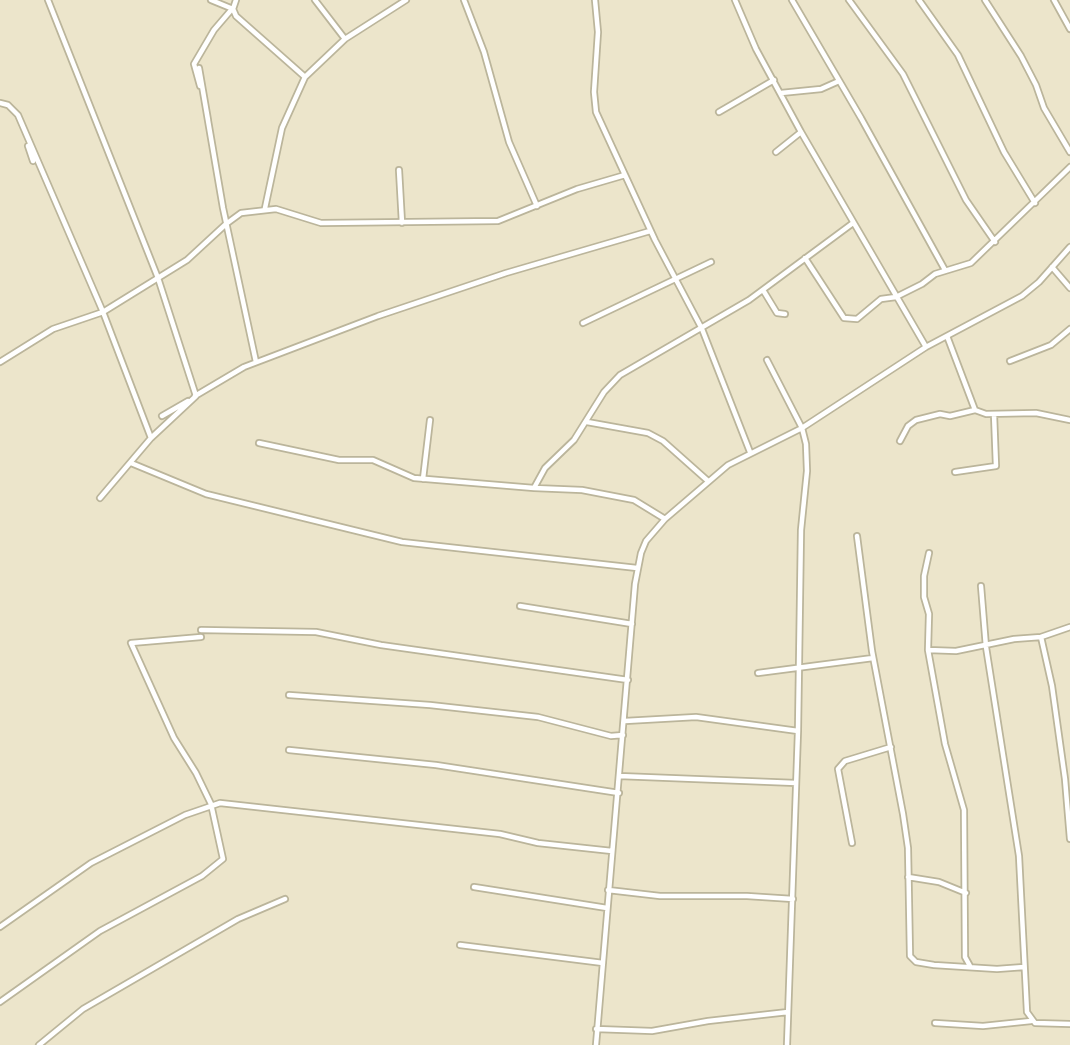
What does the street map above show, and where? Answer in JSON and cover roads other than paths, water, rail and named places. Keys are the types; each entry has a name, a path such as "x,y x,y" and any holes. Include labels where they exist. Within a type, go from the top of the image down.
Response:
{"street":[{"path":"48,0 158,278 196,396 151,438 100,498"},
{"path":"211,0 233,9 236,16 305,77"},
{"path":"199,68 204,105 194,64 213,30 233,9 236,0"},
{"path":"315,0 345,39"},
{"path":"265,208 282,128 305,77 345,39 406,0"},
{"path":"464,0 484,52 509,142 537,206"},
{"path":"595,0 598,32 594,92 596,112 650,231 702,329 750,452"},
{"path":"735,0 756,49 801,132 926,347"},
{"path":"792,0 945,270"},
{"path":"849,0 903,74 966,200 995,242"},
{"path":"919,0 958,55 1004,152 1035,203"},
{"path":"985,0 1021,56 1044,108 1070,152"},
{"path":"1054,0 1070,29"},
{"path":"199,68 208,120"},
{"path":"199,68 226,224 256,362"},
{"path":"719,112 774,80"},
{"path":"781,93 821,89 839,81"},
{"path":"0,103 8,105 18,115 103,312 151,438"},
{"path":"18,115 33,161"},
{"path":"776,152 801,132"},
{"path":"805,258 844,318 857,319 881,299 897,297 945,270 971,262 995,242 1070,167"},
{"path":"399,170 402,223"},
{"path":"0,362 53,329 103,312 188,260 241,213 265,208 276,209 321,223 498,221 577,189 625,175"},
{"path":"534,488 544,468 574,440 604,392 620,375 702,329 763,290 853,223"},
{"path":"162,416 256,362 378,316 506,273 650,231"},
{"path":"596,1045 637,568 646,541 665,519 708,481 750,452 802,428 926,347 1022,296 1070,247"},
{"path":"583,323 711,262"},
{"path":"1052,267 1070,288"},
{"path":"763,290 777,313 784,314"},
{"path":"1010,361 1051,345 1070,329"},
{"path":"947,336 975,410"},
{"path":"766,360 802,428 807,471 801,530 798,731 787,1045"},
{"path":"900,441 908,426 916,420 940,414 950,416 975,410 994,414 1036,413 1070,420"},
{"path":"955,472 996,465 994,414"},
{"path":"423,479 430,420"},
{"path":"587,422 648,433 663,441 708,481"},
{"path":"259,443 339,460 373,460 409,477 582,490 634,500 665,519"},
{"path":"131,464 206,494 402,542 637,568"},
{"path":"857,536 873,658 908,848 910,956 913,960 923,964 972,968 1024,967"},
{"path":"929,553 924,597 929,614 928,650 945,744 961,791 964,810 965,957 967,964 972,968"},
{"path":"981,586 986,647 1018,856 1027,1012 1032,1021"},
{"path":"520,606 632,624"},
{"path":"928,650 957,651 986,647 1014,639 1041,638 1070,627"},
{"path":"201,630 316,632 381,645 628,680"},
{"path":"0,1002 100,931 202,876 223,860 211,804 174,738 131,643 201,637"},
{"path":"1041,638 1052,687 1065,779 1070,839"},
{"path":"758,673 873,658"},
{"path":"289,696 430,705 538,717 611,736 623,735"},
{"path":"625,721 696,717 798,731"},
{"path":"852,843 838,770 845,762 891,747"},
{"path":"289,750 436,765 619,793"},
{"path":"619,776 796,783"},
{"path":"0,927 91,863 211,804 235,803 453,831 500,834 538,843 612,851"},
{"path":"908,877 939,882 966,893"},
{"path":"474,887 608,908"},
{"path":"609,890 660,896 747,896 793,899"},
{"path":"39,1045 83,1009 238,919 285,899"},
{"path":"460,945 603,963"},
{"path":"596,1029 652,1031 708,1020 788,1012"},
{"path":"935,1023 983,1026 1032,1021 1042,1024 1070,1024"}]}
